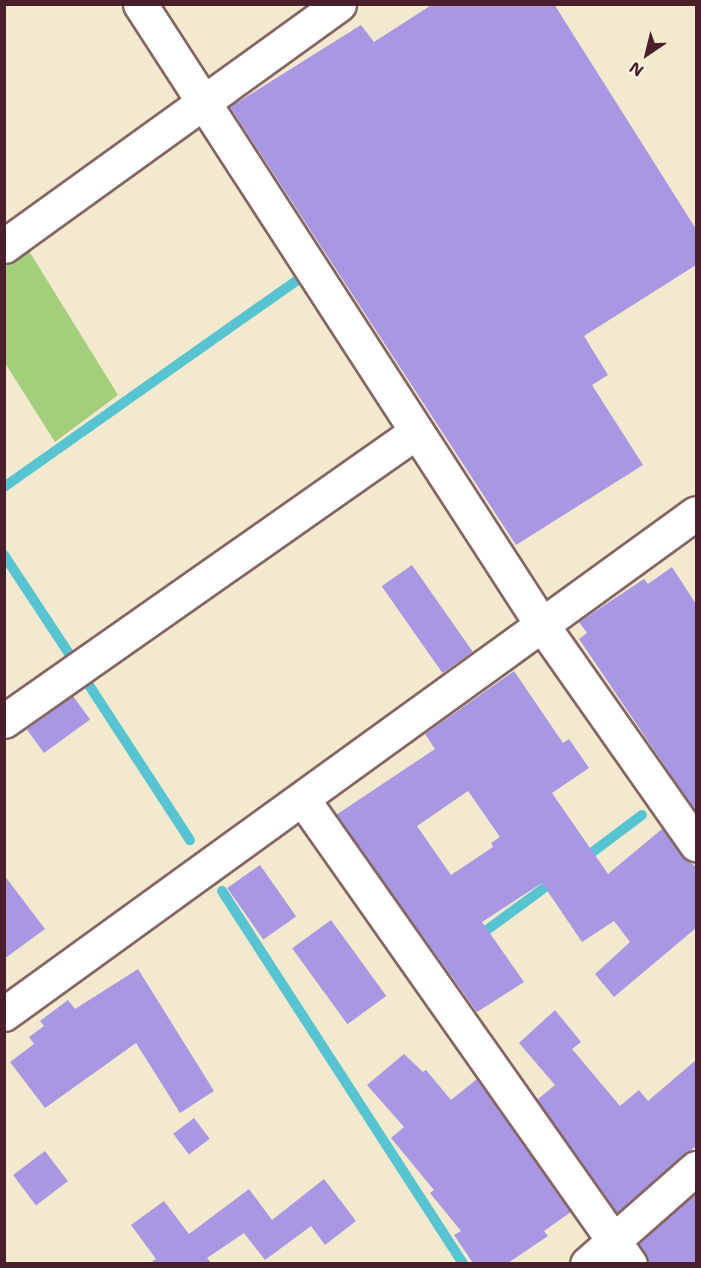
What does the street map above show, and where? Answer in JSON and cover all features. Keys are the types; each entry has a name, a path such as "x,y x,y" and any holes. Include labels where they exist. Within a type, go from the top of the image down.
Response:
{"street":[{"path":"140,4 542,625 696,844"},
{"path":"4,246 339,4"},
{"path":"4,721 416,432"},
{"path":"4,1014 304,801 542,625 693,524"},
{"path":"304,801 622,1252"},
{"path":"587,1263 622,1252 696,1168"}],"green space":[{"path":"21,238 118,395 55,442 5,363 5,251"}],"building":[{"path":"433,4 554,4 696,229 696,265 584,336 608,375 592,385 643,465 516,545 230,107 361,25 374,42"},
{"path":"412,565 473,652 442,673 382,586"},
{"path":"672,567 696,604 696,812 579,639 587,633 579,622 644,579 648,584"},
{"path":"514,671 563,743 569,739 589,768 552,793 608,874 662,829 681,855 696,867 696,928 614,997 595,974 630,942 614,921 582,942 542,883 482,922 524,982 477,1012 336,815 435,749 425,734","holes":["468,791 500,837 491,843 493,847 451,875 417,826"]},
{"path":"73,696 90,719 44,753 27,730"},
{"path":"260,865 296,917 263,940 227,888"},
{"path":"4,875 45,929 4,959"},
{"path":"331,920 386,996 347,1024 292,948"},
{"path":"138,969 214,1091 180,1113 136,1043 45,1108 10,1062 34,1044 29,1037 44,1026 40,1021 68,1000 75,1009"},
{"path":"555,1010 581,1042 572,1049 620,1106 639,1090 648,1101 696,1060 696,1146 617,1213 537,1100 555,1085 519,1043"},
{"path":"404,1054 423,1072 426,1070 451,1100 477,1079 571,1212 544,1231 548,1236 508,1263 473,1263 454,1235 461,1231 430,1193 434,1190 391,1138 404,1127 367,1085"},
{"path":"194,1118 210,1139 189,1154 173,1134"},
{"path":"45,1151 68,1181 36,1205 13,1175"},
{"path":"324,1179 356,1221 325,1245 311,1226 265,1260 244,1233 207,1258 211,1263 150,1263 156,1259 131,1225 164,1201 189,1234 249,1189 272,1220"},
{"path":"696,1193 696,1263 649,1263 639,1244"}],"waterway":[{"path":"4,487 300,278"},
{"path":"4,555 74,661"},
{"path":"83,676 190,840"},
{"path":"582,860 642,815"},
{"path":"476,938 555,880"},
{"path":"222,891 463,1264"}]}
